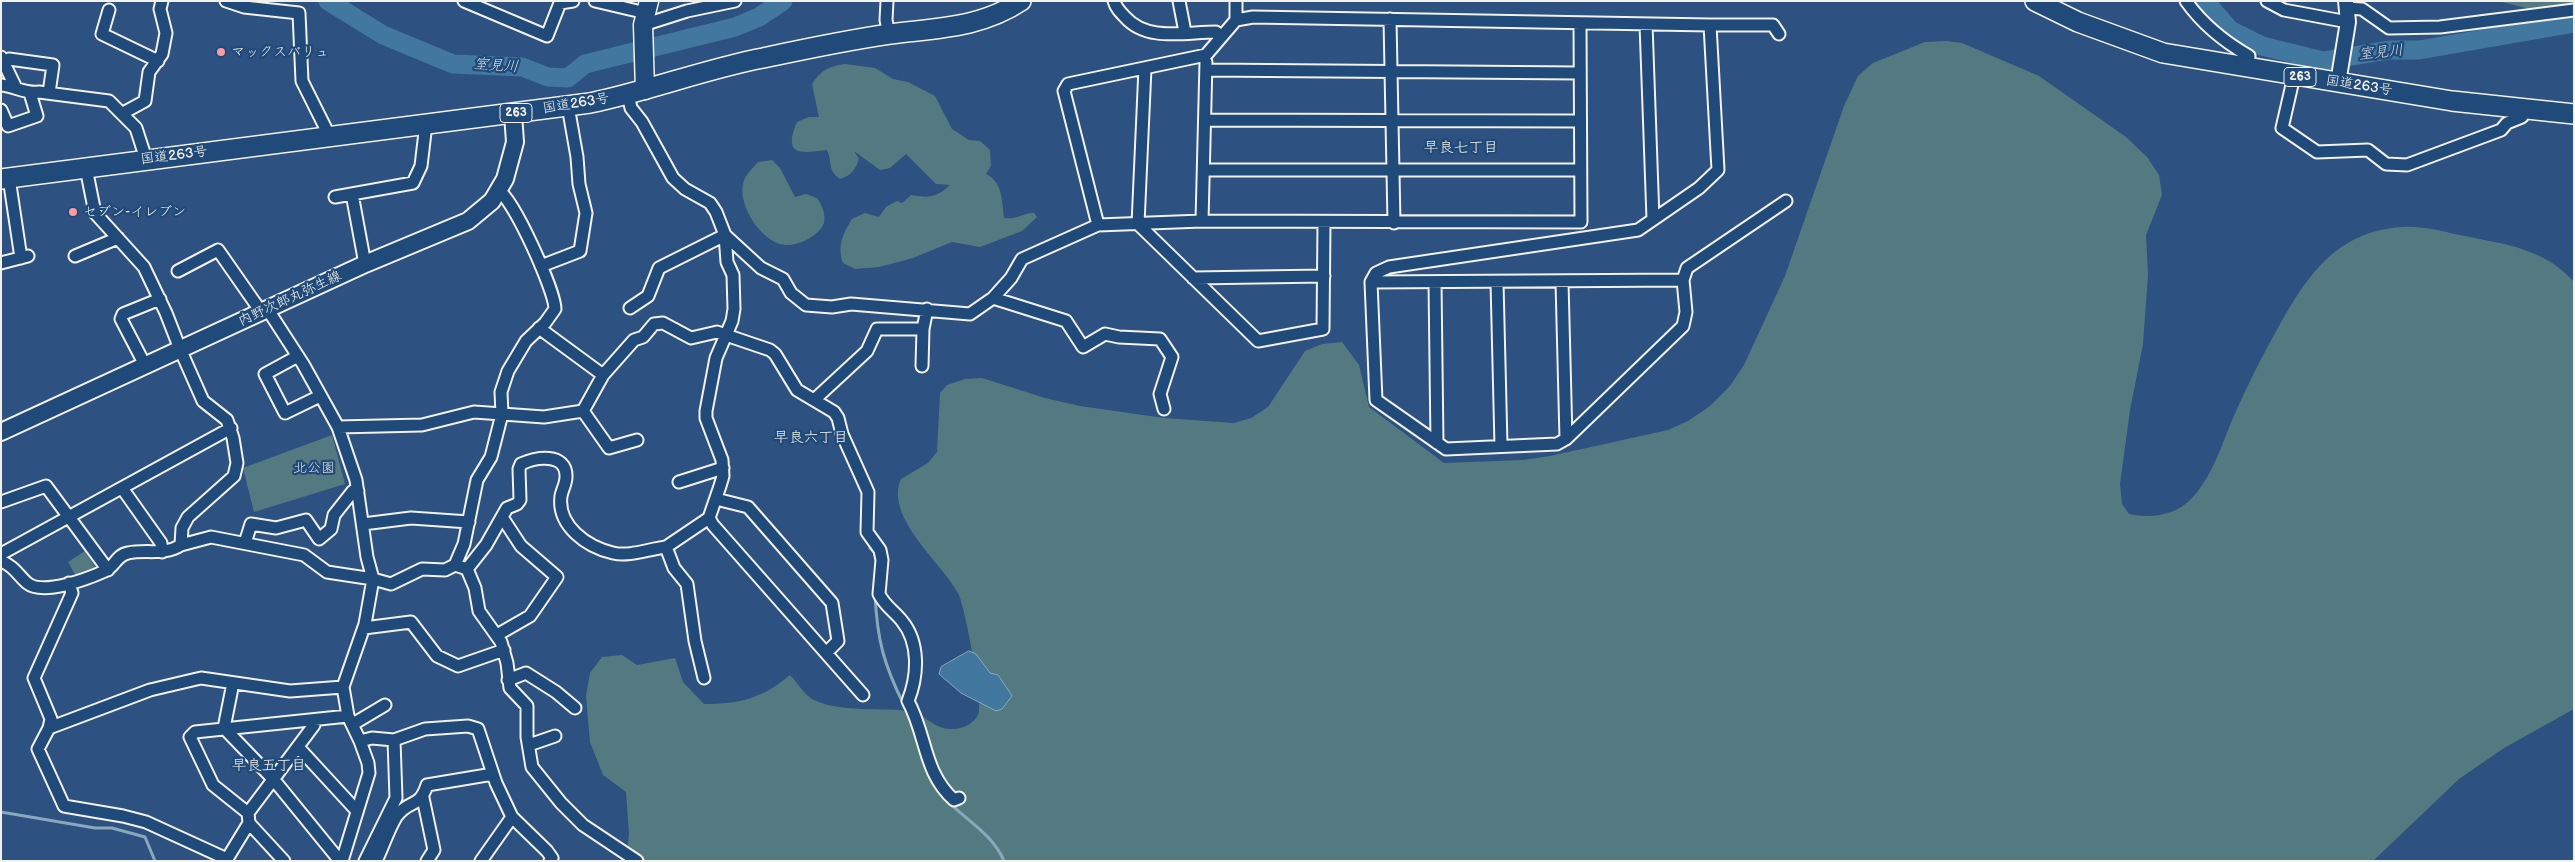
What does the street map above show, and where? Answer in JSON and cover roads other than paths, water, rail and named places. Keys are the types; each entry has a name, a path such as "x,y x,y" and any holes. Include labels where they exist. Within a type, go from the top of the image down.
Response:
{"highway":[{"name":"国道263号","path":"5,179 146,159 568,106 636,93 762,58 889,34 957,27 989,18 1021,1"},
{"name":"国道263号","path":"2035,1 2078,22 2163,53 2452,101 2574,114"}],"main road":[{"path":"636,93 646,13"},
{"name":"内野次郎丸弥生線","path":"1,432 365,264 468,222 485,209 499,191 513,153 515,142 513,114"}],"street":[{"path":"123,113 145,101 149,72 158,61 166,33 160,9 162,1"},
{"path":"226,1 244,7 299,13 302,81 330,136"},
{"path":"464,1 547,36 560,3 573,1"},
{"path":"595,1 646,13 687,12 735,1"},
{"path":"887,1 886,20 889,34"},
{"path":"1114,1 1115,7 1132,26 1153,34 1216,32 1221,37"},
{"path":"1179,1 1185,32"},
{"path":"1236,1 1236,20"},
{"path":"2186,1 2202,22 2230,45 2249,56 2247,68"},
{"path":"2267,1 2284,10 2347,11 2362,9 2389,28 2440,27 2574,10"},
{"path":"109,10 102,34 158,61"},
{"path":"2338,83 2347,11"},
{"path":"1098,225 1064,90 1068,84 1206,55 1236,20 1254,17 1773,25 1779,34"},
{"path":"1390,20 1394,223"},
{"path":"1580,23 1579,121 1582,237"},
{"path":"1646,24 1653,219"},
{"path":"1710,25 1718,170 1699,188 1638,230 1390,266 1376,273 1371,282 1376,400 1446,449 1557,444 1566,439 1683,326 1686,312 1684,280 1687,268 1786,200"},
{"path":"1202,221 1206,55"},
{"path":"15,86 3,60 53,65 49,93"},
{"path":"1146,68 1138,224 1258,341 1323,329 1324,223"},
{"path":"1206,70 1579,73"},
{"path":"2294,76 2282,128 2286,133 2317,152 2368,150 2392,166 2407,165 2501,130 2507,123 2522,117 2523,108"},
{"path":"1,85 15,86 30,93 49,93 109,101 136,128 146,159"},
{"path":"1,110 8,126 37,116 30,93"},
{"path":"467,569 486,545 507,508 517,504 520,500 521,464 532,458 548,457 559,462 566,478 561,497 562,514 576,536 612,553 625,554 666,547 709,518 716,499 723,468 706,411 716,358 726,335 734,308 733,275 728,262 725,235 716,212 710,203 684,189 673,178 642,122 632,108 636,93"},
{"path":"541,266 580,251 586,213 579,184 577,157 568,106"},
{"path":"1205,120 1579,121"},
{"path":"335,197 413,183 421,166 426,124"},
{"path":"86,168 95,213 144,267 160,299 203,402 227,420 231,428 236,471 234,476 188,517 182,528 181,545"},
{"path":"1204,170 1580,170"},
{"path":"1,264 25,257 5,179"},
{"path":"1,561 12,566 28,584 48,589 108,570 118,557 128,553 172,551 181,545 211,537 304,555 327,572 373,578 392,584 422,568 445,570 455,564 464,544 478,480 491,458 502,414 500,392 508,371 526,341 555,309 541,266 507,198 499,191"},
{"path":"352,194 365,264"},
{"path":"725,235 761,268 783,280 791,293 806,305 832,307 851,304 970,314 994,298 1011,278 1022,259 1098,225 1202,221 1324,223 1581,222"},
{"path":"630,308 648,296 659,268 725,235"},
{"path":"75,256 118,238"},
{"path":"178,270 218,250 298,356 338,427 358,490 373,578 364,628 343,687 350,720 368,763 369,773 341,861"},
{"path":"1193,278 1324,276"},
{"path":"1371,282 1684,280"},
{"path":"1435,282 1437,443"},
{"path":"1497,282 1501,446"},
{"path":"1562,282 1566,439"},
{"path":"994,298 1066,321 1083,347 1106,334 1119,338 1160,339 1172,357 1160,394 1164,409"},
{"path":"145,365 121,319 123,314 160,299"},
{"path":"922,366 923,329 926,309"},
{"path":"338,427 422,425 474,412 557,417 583,411 603,375 634,340 643,337 654,324 663,323 691,338 717,332 775,354 797,390 834,412 868,492 867,532 880,550 882,560 879,594 905,625 915,650 915,675 908,701 917,717 934,776 942,790 954,800 959,798"},
{"path":"539,328 603,375"},
{"path":"814,400 867,351 877,328 923,329"},
{"path":"298,356 265,374 285,413 320,396"},
{"path":"583,411 609,448 637,440"},
{"path":"1,554 231,428"},
{"path":"679,482 723,468"},
{"path":"1,502 46,486 108,570"},
{"path":"122,488 161,543 162,552"},
{"path":"245,543 251,524 276,528 306,520 319,539 331,529 334,515 353,491 358,490"},
{"path":"716,499 748,508 832,603 838,641 826,653"},
{"path":"497,634 530,616 557,577 521,546 502,517"},
{"path":"363,524 411,518 469,522"},
{"path":"709,518 863,695"},
{"path":"666,547 674,568 686,584 695,640 704,678"},
{"path":"455,564 467,569 475,588 479,611 497,634 504,650 510,688 527,706 527,737 532,767 561,803 583,825 637,861"},
{"path":"69,583 72,593 34,678 51,719 49,728 38,749 64,806 146,822 227,859 249,818 314,725 314,721"},
{"path":"364,628 411,622 437,656 458,666 504,650"},
{"path":"508,680 526,673 556,692 575,708"},
{"path":"49,728 150,690 201,678 290,691 343,687"},
{"path":"224,728 233,683"},
{"path":"284,861 249,818 213,785 190,737 195,732 224,728 350,720 385,705"},
{"path":"360,741 372,738 394,740 425,729 468,726 478,729 483,738 493,774 512,817 547,851 552,858 550,861"},
{"path":"224,728 274,780 341,861"},
{"path":"529,745 555,736"},
{"path":"366,861 396,798 394,740"},
{"path":"298,747 356,810"},
{"path":"376,861 396,817 407,805 418,803 423,798 428,785 493,774"},
{"path":"423,798 434,850 427,861"},
{"path":"481,861 512,817"}],"water":[{"path":"969,651 976,654 990,673 998,675 1011,694 1012,696 1002,709 996,711 961,693 939,674 941,667"}],"waterway":[{"name":"室見川","path":"328,1 383,35 453,64 522,67 548,77 568,78 585,64 735,27 759,17 783,1"},
{"name":"室見川","path":"2205,1 2230,30 2262,46 2323,61 2389,50 2419,50 2574,23"},
{"path":"870,548 874,552 877,563"},
{"path":"875,594 883,652 891,677 904,705"},
{"path":"926,767 932,781 941,794 987,836 997,847 1004,861"},
{"path":"1,812 95,828 112,828 145,837 155,861"}],"place":[{"name":"マックスバリュ","path":"221,52"},
{"name":"セブン-イレブン","path":"73,212"}],"district":[{"name":"早良七丁目","path":"1461,148"},
{"name":"早良六丁目","path":"811,438"},
{"name":"早良五丁目","path":"269,766"}],"park label":[{"name":"北公園","path":"314,468"}]}
